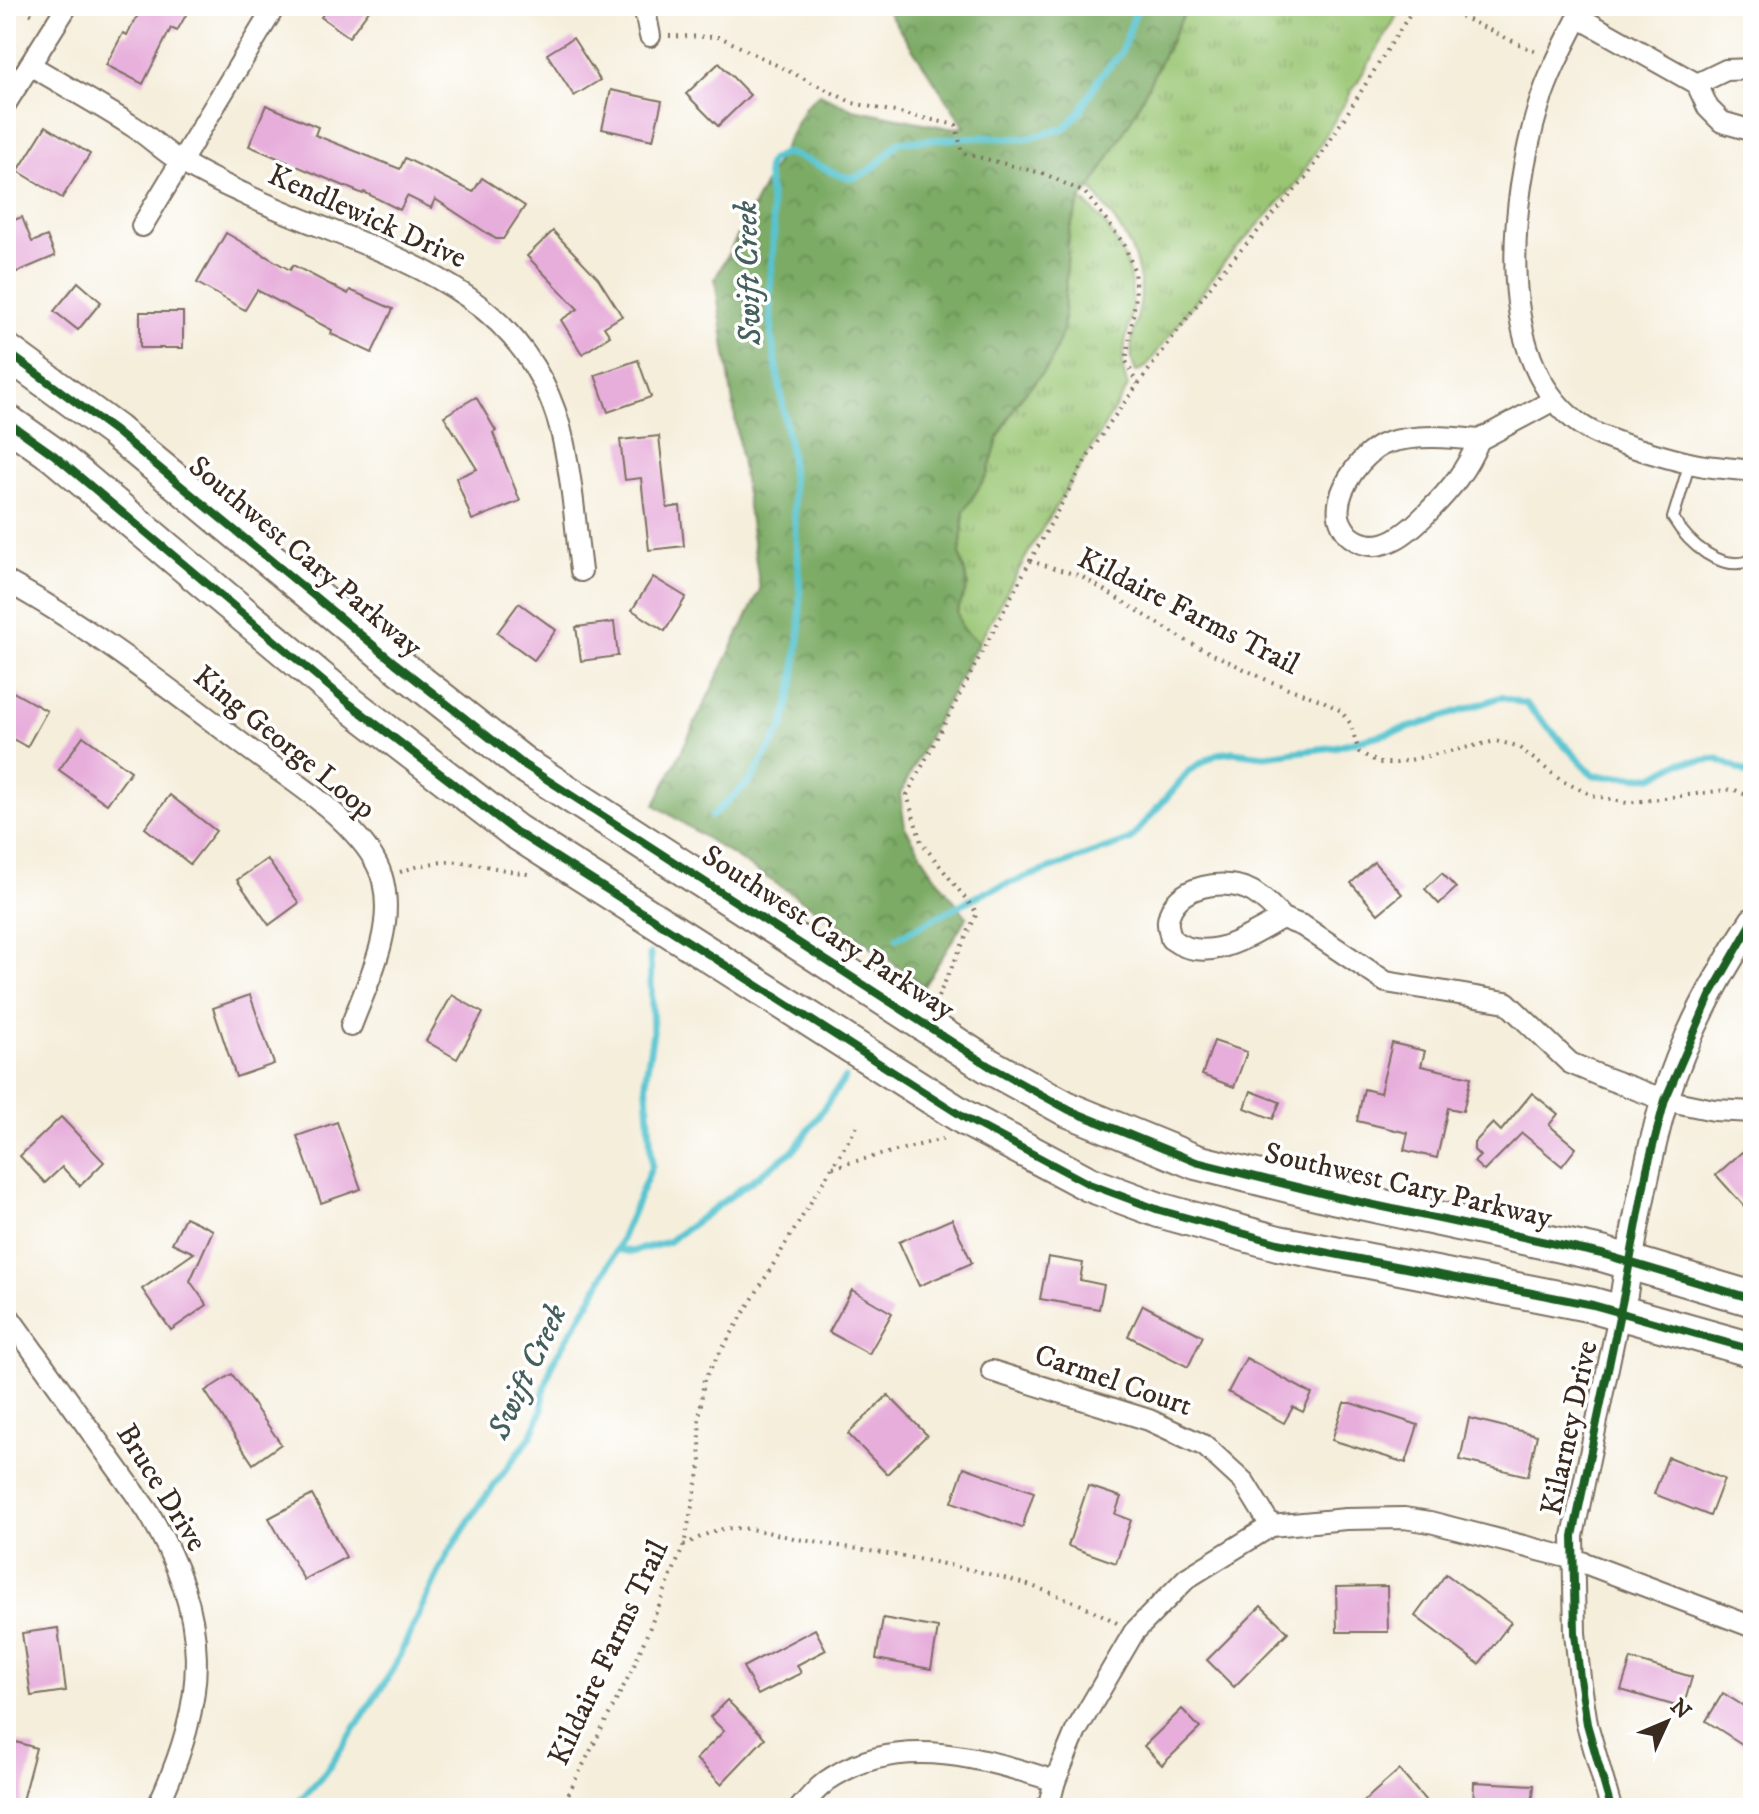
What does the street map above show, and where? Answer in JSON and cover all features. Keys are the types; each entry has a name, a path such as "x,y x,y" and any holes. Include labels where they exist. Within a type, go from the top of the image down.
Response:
{"main road":[{"name":"Southwest Cary Parkway","path":"6,351 115,431 395,663 523,764 989,1066 1069,1110 1196,1162 1337,1197 1624,1290 1753,1350"},
{"name":"Southwest Cary Parkway","path":"6,421 54,455 350,704 515,831 965,1118 1089,1184 1159,1210 1278,1243 1593,1305 1624,1290 1753,1299"}],"street":[{"path":"6,103 67,6"},
{"path":"142,226 275,6"},
{"path":"644,6 650,36"},
{"path":"1753,131 1722,122 1708,108 1697,84 1581,11 1556,61 1539,105 1518,206 1515,281 1532,360 1554,400 1584,428 1616,441 1690,462 1753,471"},
{"name":"Kendlewick Drive","path":"30,65 134,128 181,162 310,223 402,259 456,287 491,314 517,344 549,397 566,457 581,571"},
{"path":"1697,84 1726,70 1753,69"},
{"path":"1479,440 1470,462 1452,487 1409,530 1387,544 1376,546 1359,542 1347,534 1339,516 1347,482 1357,466 1384,444 1443,437 1479,440 1554,400"},
{"name":"King George Loop","path":"6,581 112,647 331,811 370,853 383,878 386,925 351,1026"},
{"path":"1282,918 1226,947 1209,950 1181,947 1171,939 1168,920 1177,900 1197,889 1215,884 1251,891 1282,918 1303,926 1386,982 1506,1002 1570,1063 1665,1100 1714,1110 1753,1112"},
{"path":"1624,1290 1647,1169 1665,1100 1711,994 1753,921"},
{"name":"Kilarney Drive","path":"1611,1808 1587,1724 1580,1678 1575,1633 1573,1536 1624,1290"},
{"name":"Bruce Drive","path":"6,1313 147,1510 164,1539 188,1596 194,1623 195,1689 179,1758 157,1808"},
{"name":"Carmel Court","path":"992,1371 1149,1420 1205,1446 1244,1482 1271,1526"},
{"path":"1048,1808 1055,1781 1076,1731 1134,1632 1187,1578 1271,1526 1346,1519 1404,1518 1430,1522 1574,1559 1753,1627"},
{"path":"800,1808 835,1775 880,1757 904,1753 970,1757 1055,1781"}],"lane":[{"path":"1690,462 1673,518 1683,534 1697,549 1724,561 1753,560"}],"path":[{"path":"1439,6 1556,61"},
{"path":"650,36 720,37 853,103 956,125 962,153 1045,174 1085,193 1125,246 1134,270 1136,296 1126,361 1137,384"},
{"path":"383,878 440,860 463,860 535,875"},
{"path":"833,1167 954,1136"},
{"path":"684,1545 719,1530 751,1530 924,1559 1039,1588 1092,1608 1134,1632"}],"green space":[{"path":"884,6 1188,6 1133,116 1091,188 1081,199 1069,231 1063,330 1050,364 1018,401 999,436 988,473 964,511 960,554 968,585 957,612 962,629 979,642 900,795 905,827 932,872 967,917 924,986 857,936 655,805 760,590 715,279 805,107 819,94 853,109 949,128 965,127"},
{"path":"1188,6 1403,6 1297,183 1227,259 1146,367 1136,372 1131,352 1140,303 1140,277 1125,237 1091,188 1133,116"},
{"path":"1081,199 1112,234 1130,276 1132,308 1123,366 1128,387 1032,546 979,642 962,629 957,612 968,585 960,554 964,511 988,473 999,436 1018,401 1050,364 1063,330 1069,231"}],"building":[{"path":"143,6 191,6 177,31 171,28 143,84 106,65 123,33 127,35"},
{"path":"329,6 372,6 349,37 321,17"},
{"path":"573,38 600,80 574,96 547,54"},
{"path":"719,63 750,95 718,126 686,94"},
{"path":"611,90 662,101 653,140 602,129"},
{"path":"266,105 318,127 315,135 400,169 405,158 473,192 482,178 525,206 503,239 496,239 435,199 431,208 407,196 400,210 364,192 249,146"},
{"path":"46,126 90,154 62,198 18,171"},
{"path":"22,217 32,242 47,236 55,256 10,275 6,265 6,223"},
{"path":"553,231 598,278 622,316 604,327 610,336 582,354 561,320 578,309 527,256"},
{"path":"226,233 290,270 293,265 348,294 350,290 393,309 372,353 331,334 332,330 257,290 245,310 197,283"},
{"path":"78,282 101,302 78,330 54,311"},
{"path":"140,312 183,312 183,348 140,348"},
{"path":"638,360 651,397 608,412 595,375"},
{"path":"476,397 496,431 493,433 520,501 472,520 456,478 477,469 444,416"},
{"path":"659,436 667,508 680,506 684,546 649,550 641,478 625,480 620,440"},
{"path":"653,577 686,597 665,631 632,610"},
{"path":"519,603 556,630 534,660 497,633"},
{"path":"614,622 618,656 581,661 576,627"},
{"path":"6,688 47,711 27,747 6,735"},
{"path":"83,736 131,771 107,804 59,770"},
{"path":"170,795 216,831 190,864 145,828"},
{"path":"267,859 299,903 269,925 237,880"},
{"path":"1374,862 1402,894 1378,914 1351,883"},
{"path":"1442,873 1456,888 1439,904 1425,889"},
{"path":"250,995 274,1064 236,1077 213,1008"},
{"path":"452,995 483,1013 457,1059 426,1041"},
{"path":"1214,1041 1247,1052 1234,1087 1202,1075"},
{"path":"1392,1043 1425,1051 1421,1066 1471,1077 1463,1111 1448,1108 1437,1158 1404,1150 1408,1133 1357,1121 1364,1089 1380,1093"},
{"path":"1251,1091 1280,1102 1273,1119 1245,1108"},
{"path":"1532,1093 1558,1114 1549,1125 1576,1148 1562,1166 1522,1133 1484,1171 1474,1162 1480,1156 1474,1150 1474,1143 1493,1123 1501,1131"},
{"path":"61,1117 104,1162 80,1186 62,1167 45,1183 20,1156"},
{"path":"337,1122 361,1189 321,1203 297,1136"},
{"path":"1742,1152 1753,1164 1753,1216 1716,1175"},
{"path":"185,1217 213,1230 190,1281 207,1305 171,1330 142,1289 194,1253 172,1243"},
{"path":"952,1219 972,1263 919,1286 899,1242"},
{"path":"1048,1257 1083,1263 1080,1280 1104,1285 1099,1309 1040,1299"},
{"path":"852,1290 892,1313 869,1354 829,1332"},
{"path":"1143,1305 1203,1336 1188,1367 1128,1336"},
{"path":"1246,1358 1312,1394 1303,1412 1293,1407 1284,1423 1228,1392"},
{"path":"232,1374 281,1444 253,1464 205,1391"},
{"path":"888,1395 927,1435 887,1474 848,1434"},
{"path":"1344,1403 1418,1425 1406,1463 1332,1440"},
{"path":"1469,1418 1537,1435 1528,1476 1460,1460"},
{"path":"1668,1457 1724,1479 1710,1516 1654,1494"},
{"path":"964,1467 1034,1492 1022,1528 952,1502"},
{"path":"1088,1486 1121,1497 1115,1514 1131,1520 1116,1563 1068,1546"},
{"path":"312,1495 346,1557 304,1580 269,1518"},
{"path":"1446,1574 1511,1622 1479,1664 1415,1616"},
{"path":"1387,1586 1388,1632 1337,1632 1336,1587"},
{"path":"1261,1606 1288,1632 1234,1687 1207,1660"},
{"path":"883,1618 938,1628 931,1669 876,1659"},
{"path":"58,1628 66,1691 31,1696 22,1633"},
{"path":"815,1629 826,1650 797,1665 801,1673 758,1695 743,1667"},
{"path":"1631,1659 1692,1677 1683,1708 1621,1690"},
{"path":"1723,1693 1753,1712 1753,1751 1706,1721"},
{"path":"727,1700 765,1738 721,1784 696,1759 724,1731 710,1717"},
{"path":"1182,1709 1200,1728 1162,1765 1144,1746"},
{"path":"6,1739 36,1748 20,1808 6,1808"},
{"path":"1399,1770 1432,1808 1356,1808"},
{"path":"1474,1782 1534,1785 1532,1808 1473,1808"}],"waterway":[{"name":"Swift Creek","path":"712,816 751,780 783,727 793,686 800,630 790,451 772,338 770,294 774,229 767,170 770,161 784,153 843,176 854,177 866,173 880,162 898,142 982,137 1026,139 1065,128 1080,112 1099,78 1121,53 1138,6"},
{"path":"897,938 985,892 1130,840 1190,770 1217,754 1233,752 1265,756 1334,747 1415,726 1501,697 1526,704 1594,776 1653,777 1679,763 1718,759 1753,776"},
{"name":"Swift Creek","path":"293,1808 326,1772 393,1670 447,1555 531,1436 542,1411 543,1394 553,1362 617,1249 652,1166 646,1076 653,1032 650,954"},
{"path":"617,1249 631,1252 668,1242 795,1149 845,1078"}],"cycle path":[{"path":"6,351 115,431 395,663 523,764 989,1066 1069,1110 1196,1162 1337,1197 1602,1254 1753,1299"},
{"path":"6,421 54,455 350,704 515,831 965,1118 1089,1184 1159,1210 1278,1243 1593,1305 1753,1350"},
{"path":"1611,1808 1587,1724 1580,1678 1575,1633 1573,1536 1647,1169 1665,1100 1711,994 1753,921"}]}
